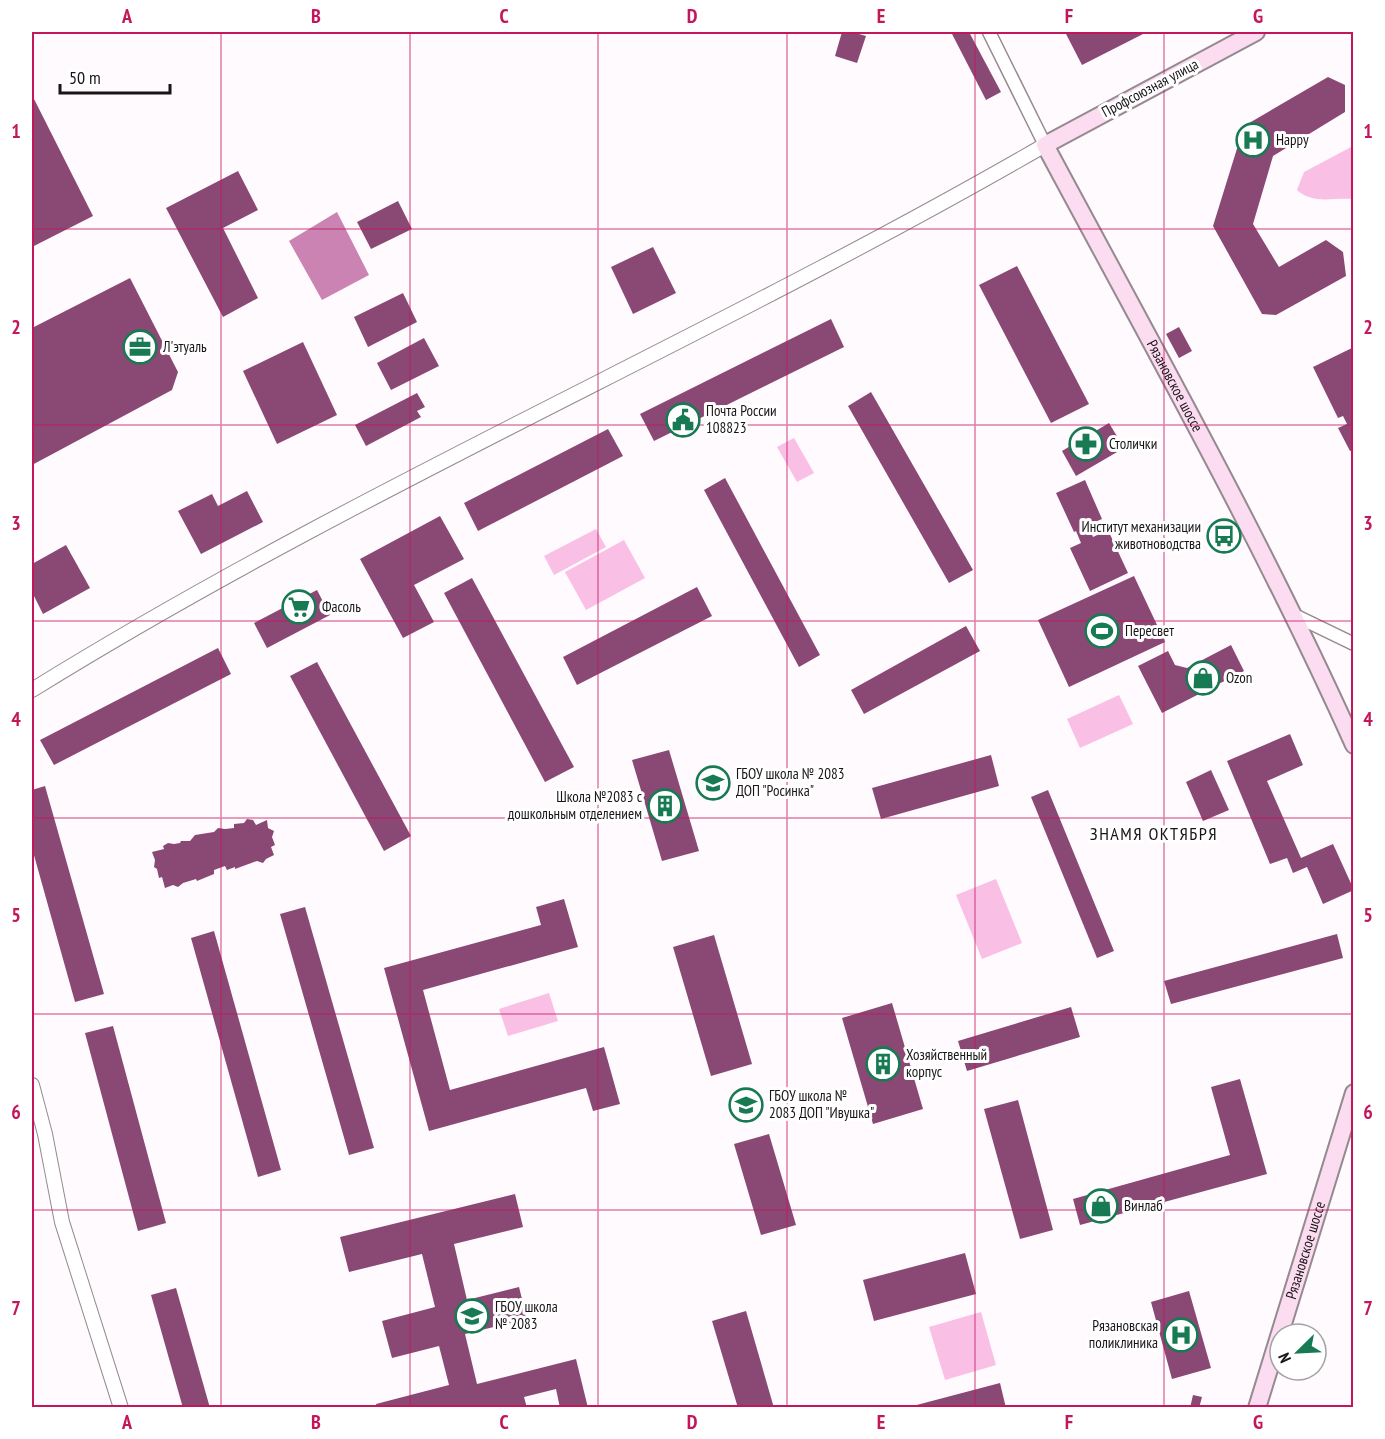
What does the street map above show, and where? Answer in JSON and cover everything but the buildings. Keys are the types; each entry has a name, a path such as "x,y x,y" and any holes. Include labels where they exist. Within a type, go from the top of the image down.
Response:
{"main road":[{"name":"Профсоюзная улица","path":"1045,145 1256,32"},
{"name":"Рязановское шоссе","path":"1045,145 1170,377 1292,614 1353,745"},
{"name":"Рязановское шоссе","path":"1257,1407 1353,1093"}],"street":[{"name":"Рязановское шоссе","path":"989,32 1045,145"},
{"path":"32,690 252,563 887,233 1045,145"},
{"path":"1292,614 1353,644"},
{"path":"32,1085 45,1134 65,1232 122,1407"}],"shaded area":[{"path":"1353,146 1353,199 1317,199 1303,195 1297,190 1304,172"},
{"path":"337,212 369,275 322,300 289,241"},
{"path":"794,438 814,473 797,482 777,447"},
{"path":"596,529 606,547 554,575 544,556"},
{"path":"624,540 645,578 586,610 565,572"},
{"path":"1119,695 1133,724 1080,748 1067,719"},
{"path":"996,879 1022,943 982,959 956,895"},
{"path":"549,993 558,1021 508,1036 499,1009"},
{"path":"981,1312 996,1365 945,1380 929,1327"}],"place":[{"name":"Happy","path":"1253,140"},
{"name":"Л'этуаль","path":"140,347"},
{"name":"Почта России 108823","path":"683,420"},
{"name":"Столички","path":"1086,444"},
{"name":"Институт механизации животноводства","path":"1224,536"},
{"name":"Фасоль","path":"299,607"},
{"name":"Пересвет","path":"1102,631"},
{"name":"Ozon","path":"1203,678"},
{"name":"ГБОУ школа № 2083 ДОП \"Росинка\"","path":"713,783"},
{"name":"Школа №2083 с дошкольным отделением","path":"665,806"},
{"name":"Хозяйственный корпус","path":"883,1064"},
{"name":"ГБОУ школа № 2083 ДОП \"Ивушка\"","path":"746,1105"},
{"name":"Винлаб","path":"1101,1206"},
{"name":"ГБОУ школа № 2083","path":"472,1316"},
{"name":"Рязановская поликлиника","path":"1181,1335"}],"district":[{"name":"ЗНАМЯ ОКТЯБРЯ","path":"1154,834"}]}
